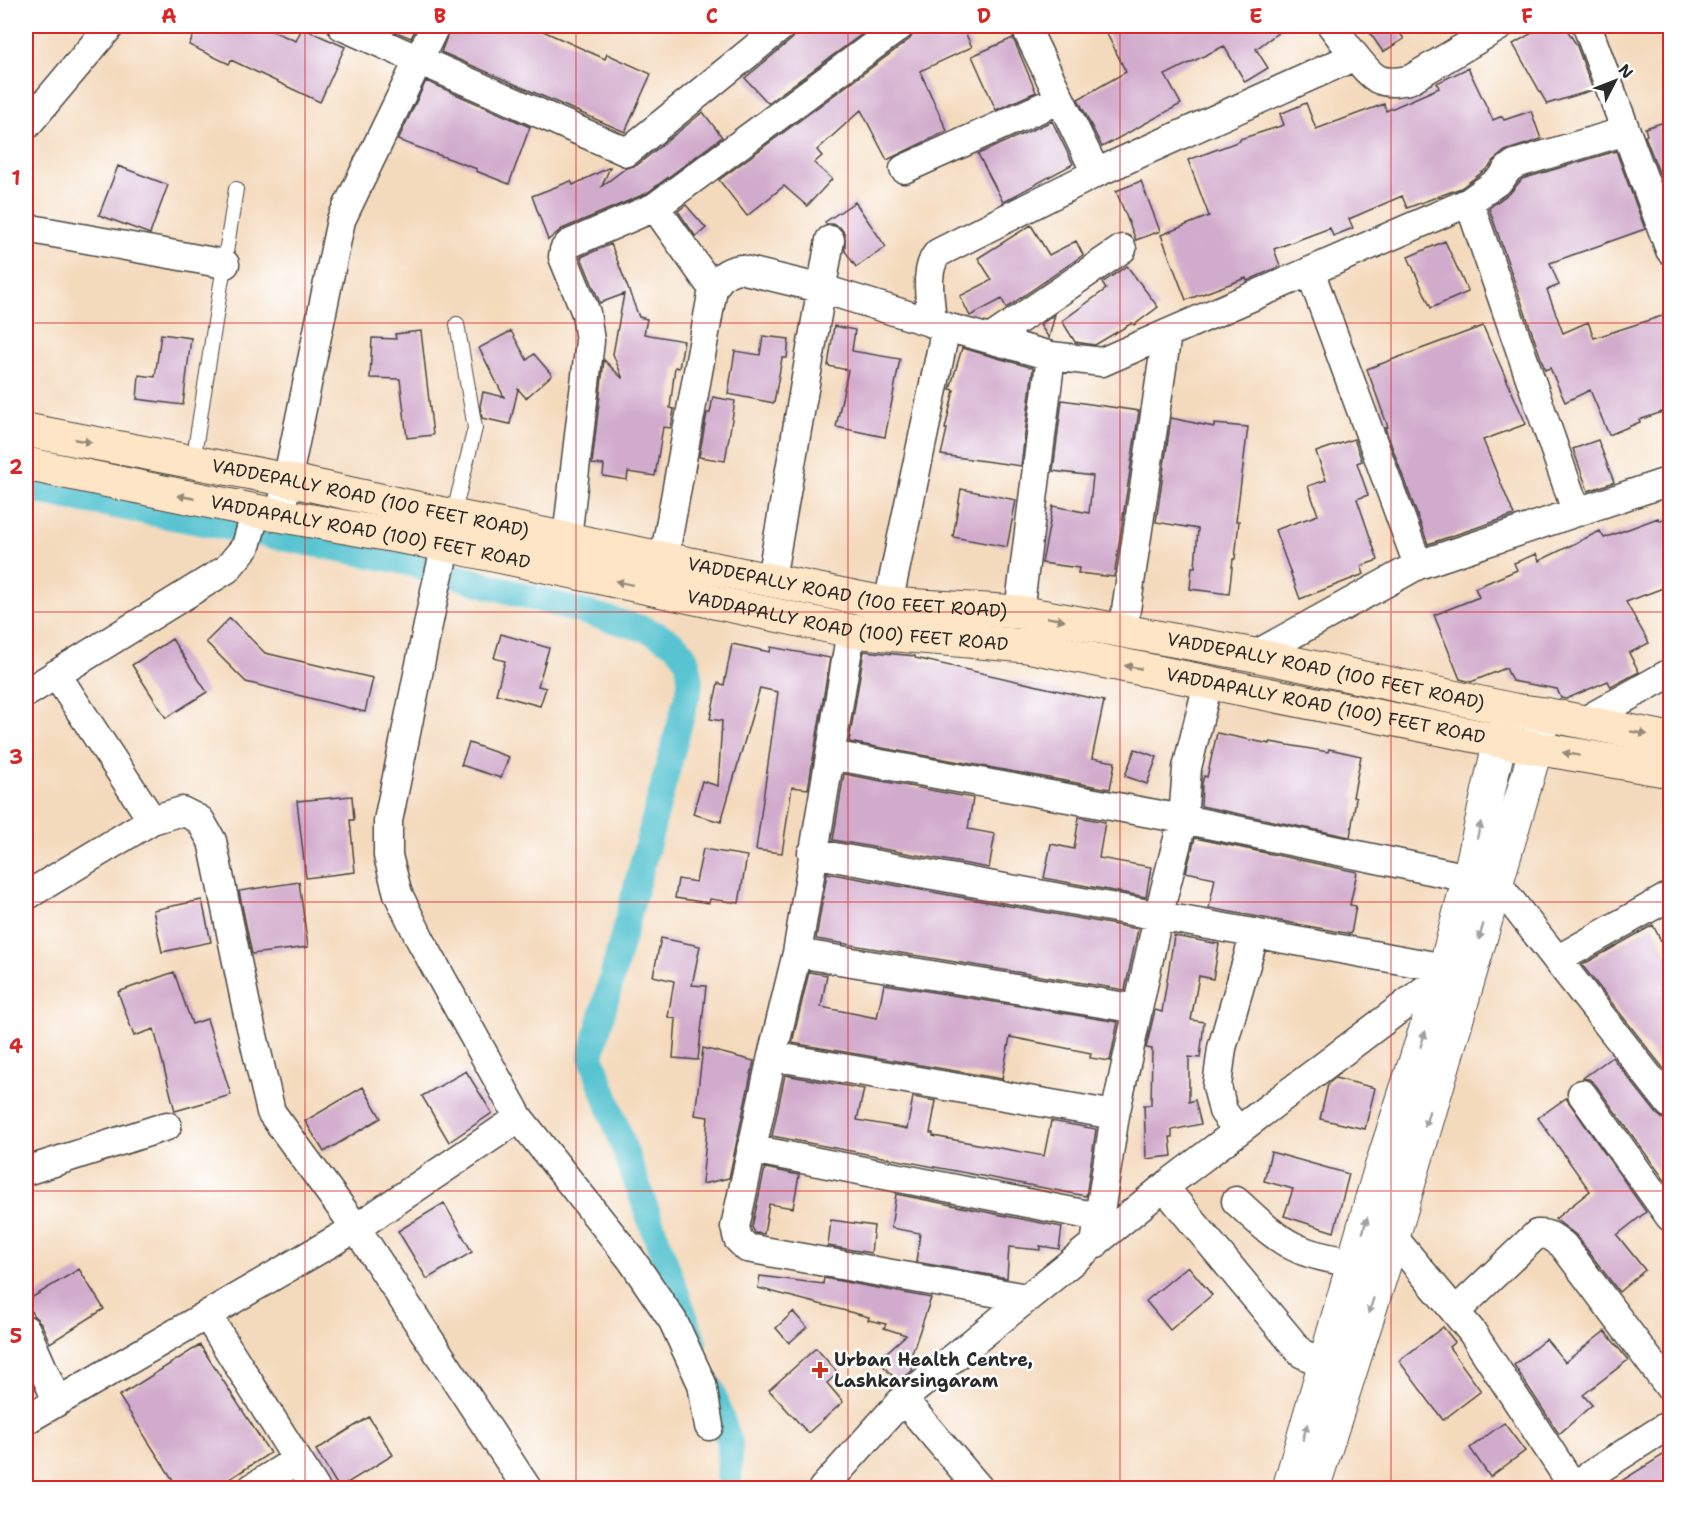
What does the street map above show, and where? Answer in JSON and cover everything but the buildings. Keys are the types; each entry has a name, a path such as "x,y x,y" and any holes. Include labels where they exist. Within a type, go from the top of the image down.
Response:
{"main road":[{"name":"VADDEPALLY ROAD (100 FEET ROAD)","path":"26,430 288,480 447,540 567,538 888,604 1019,612 1123,630 1581,723 1671,739"},
{"name":"VADDAPALLY ROAD (100) FEET ROAD","path":"26,464 259,523 447,540 681,596 852,631 1028,646 1536,748 1671,771"}],"street":[{"path":"26,126 110,26"},
{"path":"342,26 627,152 772,29"},
{"path":"26,693 226,569 288,480 341,220 435,26"},
{"path":"567,538 590,341 586,313 563,257 564,250 569,244 655,207 900,26"},
{"path":"1026,26 1096,173"},
{"path":"1332,26 1355,56 1378,80 1393,82 1409,80 1500,26"},
{"path":"1587,26 1670,246"},
{"path":"888,604 939,325 929,276 933,258 938,253 1096,173 1355,56"},
{"path":"904,169 1060,99"},
{"path":"669,560 713,289 719,278 728,271 740,269 823,289 939,325 1051,356 1102,363 1469,202 1501,179 1515,164 1626,131"},
{"path":"1469,202 1576,511"},
{"path":"655,207 713,289"},
{"path":"26,228 225,264"},
{"path":"760,577 823,289 830,240"},
{"path":"990,339 1122,249"},
{"path":"1310,271 1418,565"},
{"path":"1123,630 1167,334"},
{"path":"1019,612 1051,356"},
{"path":"1255,655 1418,565 1671,481"},
{"path":"447,540 388,821 388,856 398,894 421,941 519,1118 631,1258 673,1321 702,1384 709,1426"},
{"path":"852,631 812,853 797,953 751,1149 735,1227 738,1239 747,1248 1026,1298"},
{"path":"1581,723 1671,673"},
{"path":"56,674 152,820"},
{"path":"1097,1230 1115,1115 1158,917 1183,819 1187,768 1208,682"},
{"path":"1313,1488 1393,1237 1482,880 1500,740 1529,712"},
{"path":"1289,1488 1379,1174 1444,972 1536,748 1529,712"},
{"path":"831,755 1183,819 1482,880 1557,960 1671,1104"},
{"path":"26,896 152,820 182,811 200,820 212,841 271,1112 356,1228 527,1488"},
{"path":"812,853 1255,933 1444,972"},
{"path":"1557,960 1671,896"},
{"path":"1238,1131 1223,1111 1217,1086 1222,1048 1255,933"},
{"path":"797,953 1138,1009"},
{"path":"823,1488 903,1399 1026,1298 1097,1230 1164,1187 1444,972"},
{"path":"772,1056 1115,1115"},
{"path":"1582,1094 1671,1217"},
{"path":"26,1420 356,1228 519,1118"},
{"path":"26,1171 167,1126"},
{"path":"751,1149 1097,1230"},
{"path":"1164,1187 1301,1353 1324,1364"},
{"path":"1236,1201 1264,1226 1297,1249 1354,1263"},
{"path":"1456,1311 1537,1233 1545,1233 1563,1245 1671,1388"},
{"path":"1393,1237 1472,1332 1572,1487 1671,1424"},
{"path":"207,1315 315,1488"},
{"path":"26,1330 57,1401"},
{"path":"903,1399 979,1488"},
{"path":"252,1488 297,1460"}],"lane":[{"path":"193,462 236,189"},
{"path":"447,540 475,428 458,324"}],"waterway":[{"path":"26,489 397,560 645,629 679,648 690,673 690,685 591,1056 694,1342"},
{"path":"711,1388 730,1443 729,1488"}],"place":[{"name":"Urban Health Centre, Lashkarsingaram","path":"820,1370"}]}
